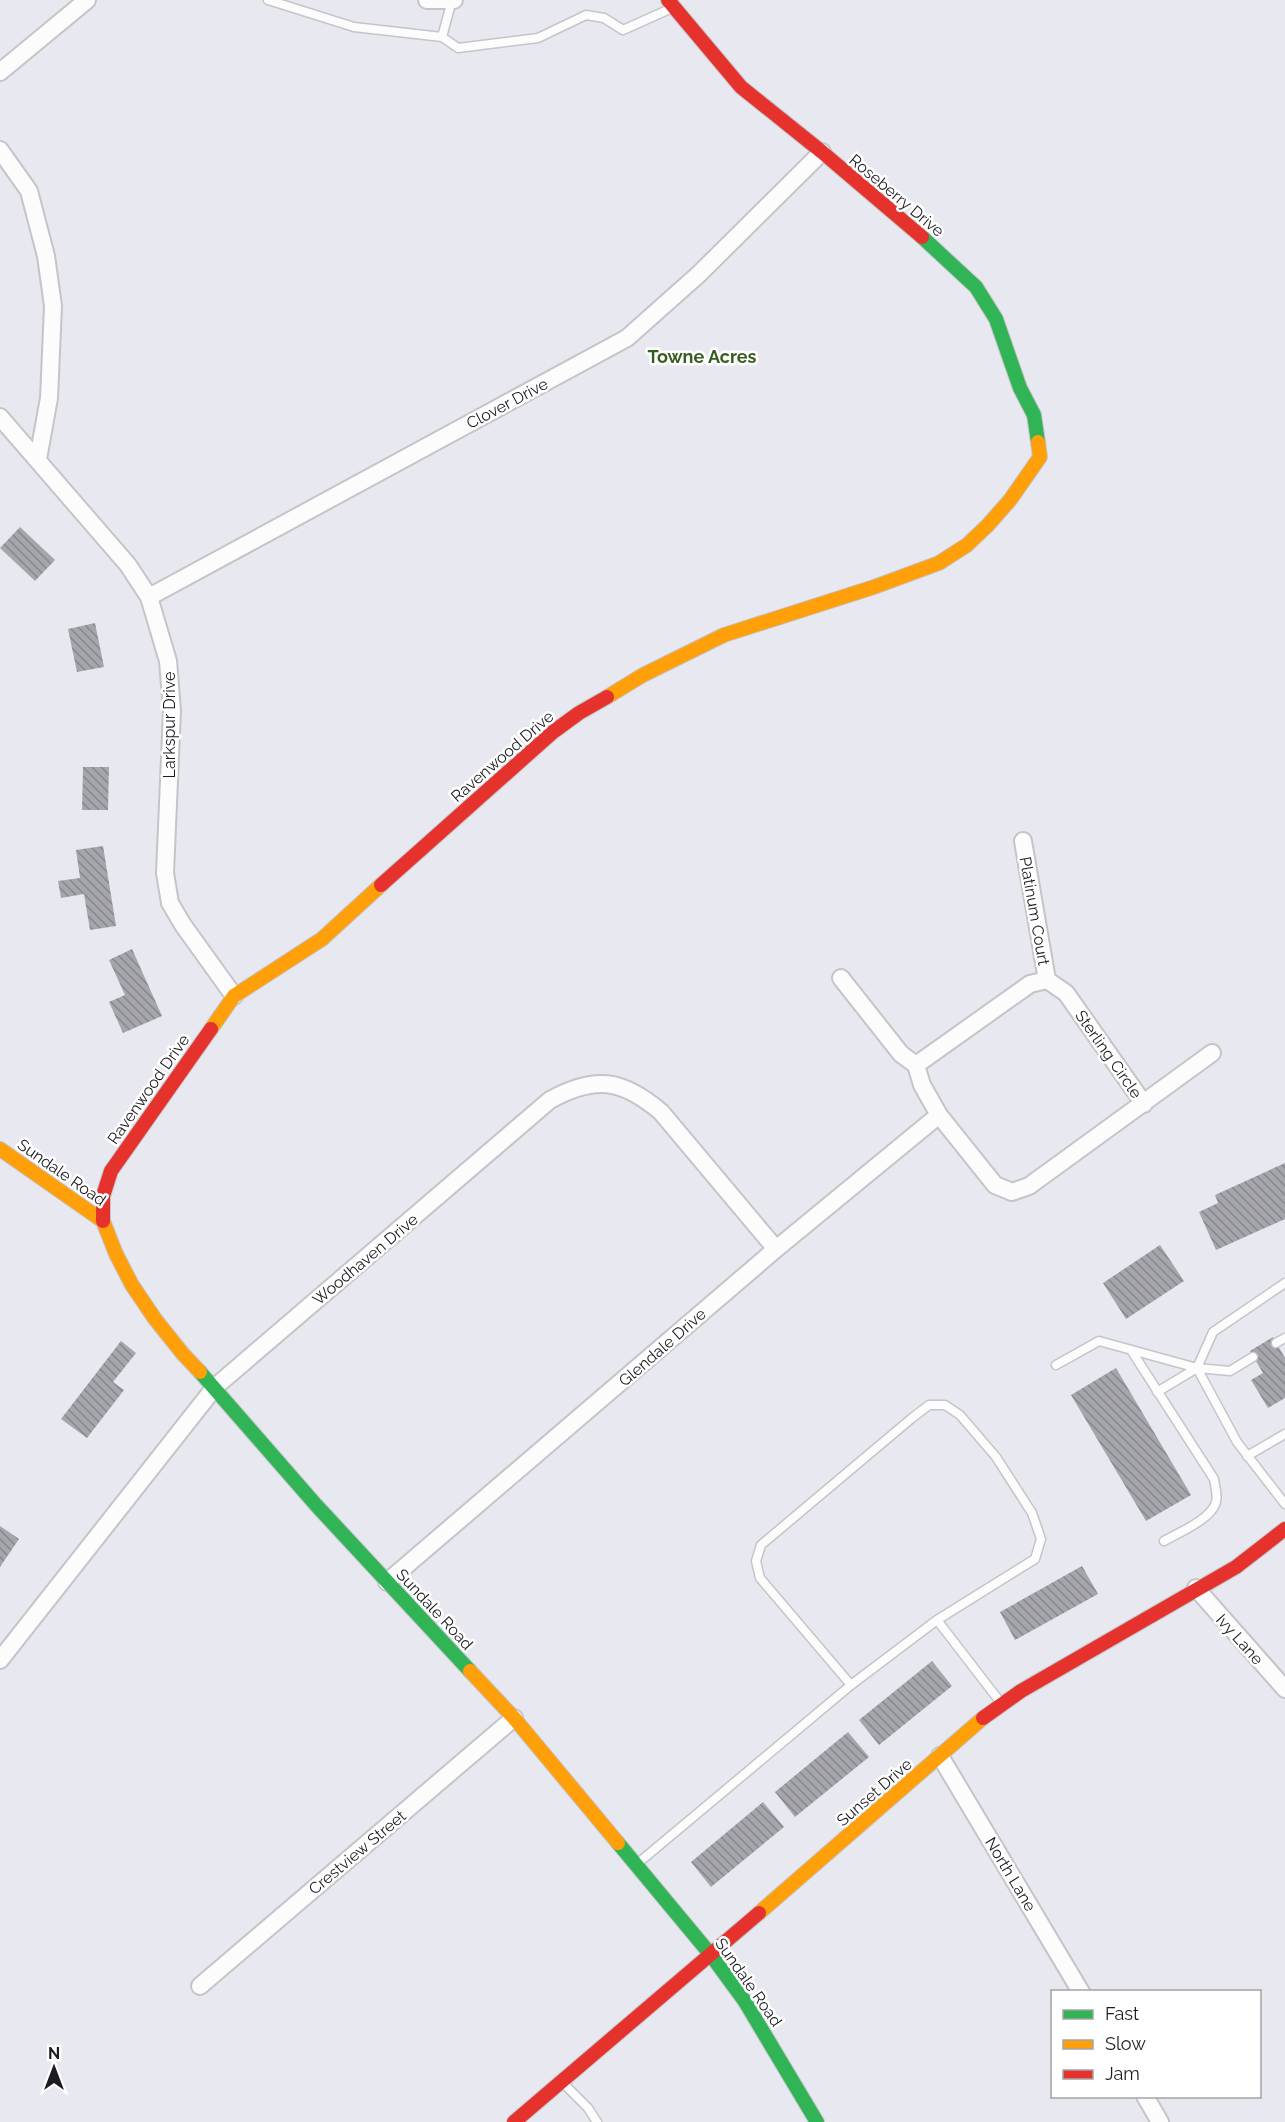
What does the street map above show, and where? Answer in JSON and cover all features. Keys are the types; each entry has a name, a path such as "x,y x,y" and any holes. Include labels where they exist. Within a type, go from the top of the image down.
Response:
{"street":[{"path":"0,72 87,0"},
{"path":"427,0 453,0"},
{"name":"Roseberry Drive","path":"671,4 741,87 822,152 951,262 976,287 996,319 1020,388 1034,415 1040,457"},
{"path":"0,150 29,191 46,256 53,306 49,398 38,459"},
{"name":"Clover Drive","path":"149,597 627,338 699,274 822,152"},
{"name":"Larkspur Drive","path":"0,417 128,565 149,597 168,661 172,711 165,873 170,903 183,926 234,996"},
{"name":"Ravenwood Drive","path":"103,1221 103,1196 111,1171 234,996 322,939 520,761 579,712 643,675 724,634 874,587 939,563 967,545 988,525 1010,500 1040,457"},
{"name":"Platinum Court","path":"1023,841 1047,980"},
{"path":"841,978 901,1054 916,1065 922,1085 939,1114"},
{"path":"916,1065 1030,984 1047,980"},
{"name":"Sterling Circle","path":"939,1114 995,1185 1012,1192 1029,1186 1144,1104 1066,993 1047,980"},
{"path":"1144,1104 1212,1053"},
{"name":"Woodhaven Drive","path":"0,1660 215,1387 550,1100 584,1085 606,1084 627,1089 644,1097 661,1112 776,1249"},
{"name":"Glendale Drive","path":"387,1582 776,1249 939,1114"},
{"name":"Sundale Road","path":"0,1149 103,1221 126,1275 155,1319 183,1354 215,1387 316,1505 514,1718 711,1954 744,2000 818,2122"},
{"name":"Sunset Drive","path":"514,2122 940,1756 968,1729 1002,1704 1196,1588 1236,1567 1285,1529"},
{"name":"Ivy Lane","path":"1196,1588 1285,1689"},
{"name":"Crestview Street","path":"200,1986 514,1718"},
{"name":"North Lane","path":"940,1756 1081,1990"},
{"path":"1146,2098 1160,2122"}],"lane":[{"path":"268,0 354,27 442,36 458,48 538,38 586,15 604,18 623,30 671,4"},
{"path":"442,36 453,0"},
{"path":"1157,1392 1197,1368 1213,1332 1285,1283"},
{"path":"1276,1343 1285,1338"},
{"path":"1056,1365 1099,1341 1197,1368 1230,1371 1253,1357"},
{"path":"1131,1350 1214,1479 1216,1504 1209,1515 1164,1541"},
{"path":"1197,1368 1237,1442 1285,1504"},
{"path":"636,1865 851,1685 937,1620 1035,1559 1041,1539 1032,1513 996,1457 960,1415 945,1406 929,1405 761,1545 756,1561 760,1578 851,1685"},
{"path":"1247,1456 1285,1434"},
{"path":"937,1620 1002,1704"},
{"path":"561,2082 588,2108 597,2122"}],"building":[{"path":"20,527 55,560 35,581 0,548"},
{"path":"95,623 104,667 77,672 68,629"},
{"path":"83,767 109,767 108,810 82,810"},
{"path":"103,846 116,926 90,930 84,894 61,898 58,881 80,878 76,850"},
{"path":"132,949 162,1016 123,1033 109,1002 125,995 109,960"},
{"path":"1285,1163 1285,1219 1216,1250 1199,1212 1218,1203 1215,1195"},
{"path":"1160,1245 1184,1281 1126,1319 1103,1283"},
{"path":"1273,1337 1285,1358 1285,1398 1268,1408 1251,1380 1263,1373 1250,1351"},
{"path":"121,1341 136,1353 113,1382 124,1390 87,1438 61,1419"},
{"path":"1116,1368 1191,1495 1146,1521 1071,1395"},
{"path":"0,1526 19,1539 0,1567"},
{"path":"1082,1566 1098,1594 1015,1640 1000,1612"},
{"path":"932,1661 952,1686 879,1745 859,1720"},
{"path":"848,1732 869,1757 795,1817 775,1792"},
{"path":"763,1802 784,1827 711,1887 691,1862"}],"traffic: fast":[{"path":"922,237 976,287 996,319 1020,388 1034,415 1038,442"},
{"path":"200,1372 316,1505 470,1671"},
{"path":"618,1843 711,1955 744,2000 817,2122"}],"traffic: slow":[{"path":"607,697 643,675 724,635 874,587 939,563 967,545 1010,500 1040,457 1038,442"},
{"path":"211,1029 234,996 322,939 381,885"},
{"path":"0,1149 103,1221 132,1285 155,1319 200,1372"},
{"path":"470,1671 514,1718 618,1843"},
{"path":"759,1913 983,1718"}],"traffic: jam":[{"path":"668,0 741,87 922,237"},
{"path":"381,885 553,732 579,713 607,697"},
{"path":"103,1221 103,1196 111,1171 211,1029"},
{"path":"983,1718 1021,1691 1236,1567 1285,1529"},
{"path":"514,2122 759,1913"}],"district":[{"name":"Towne Acres","path":"702,357"}]}
